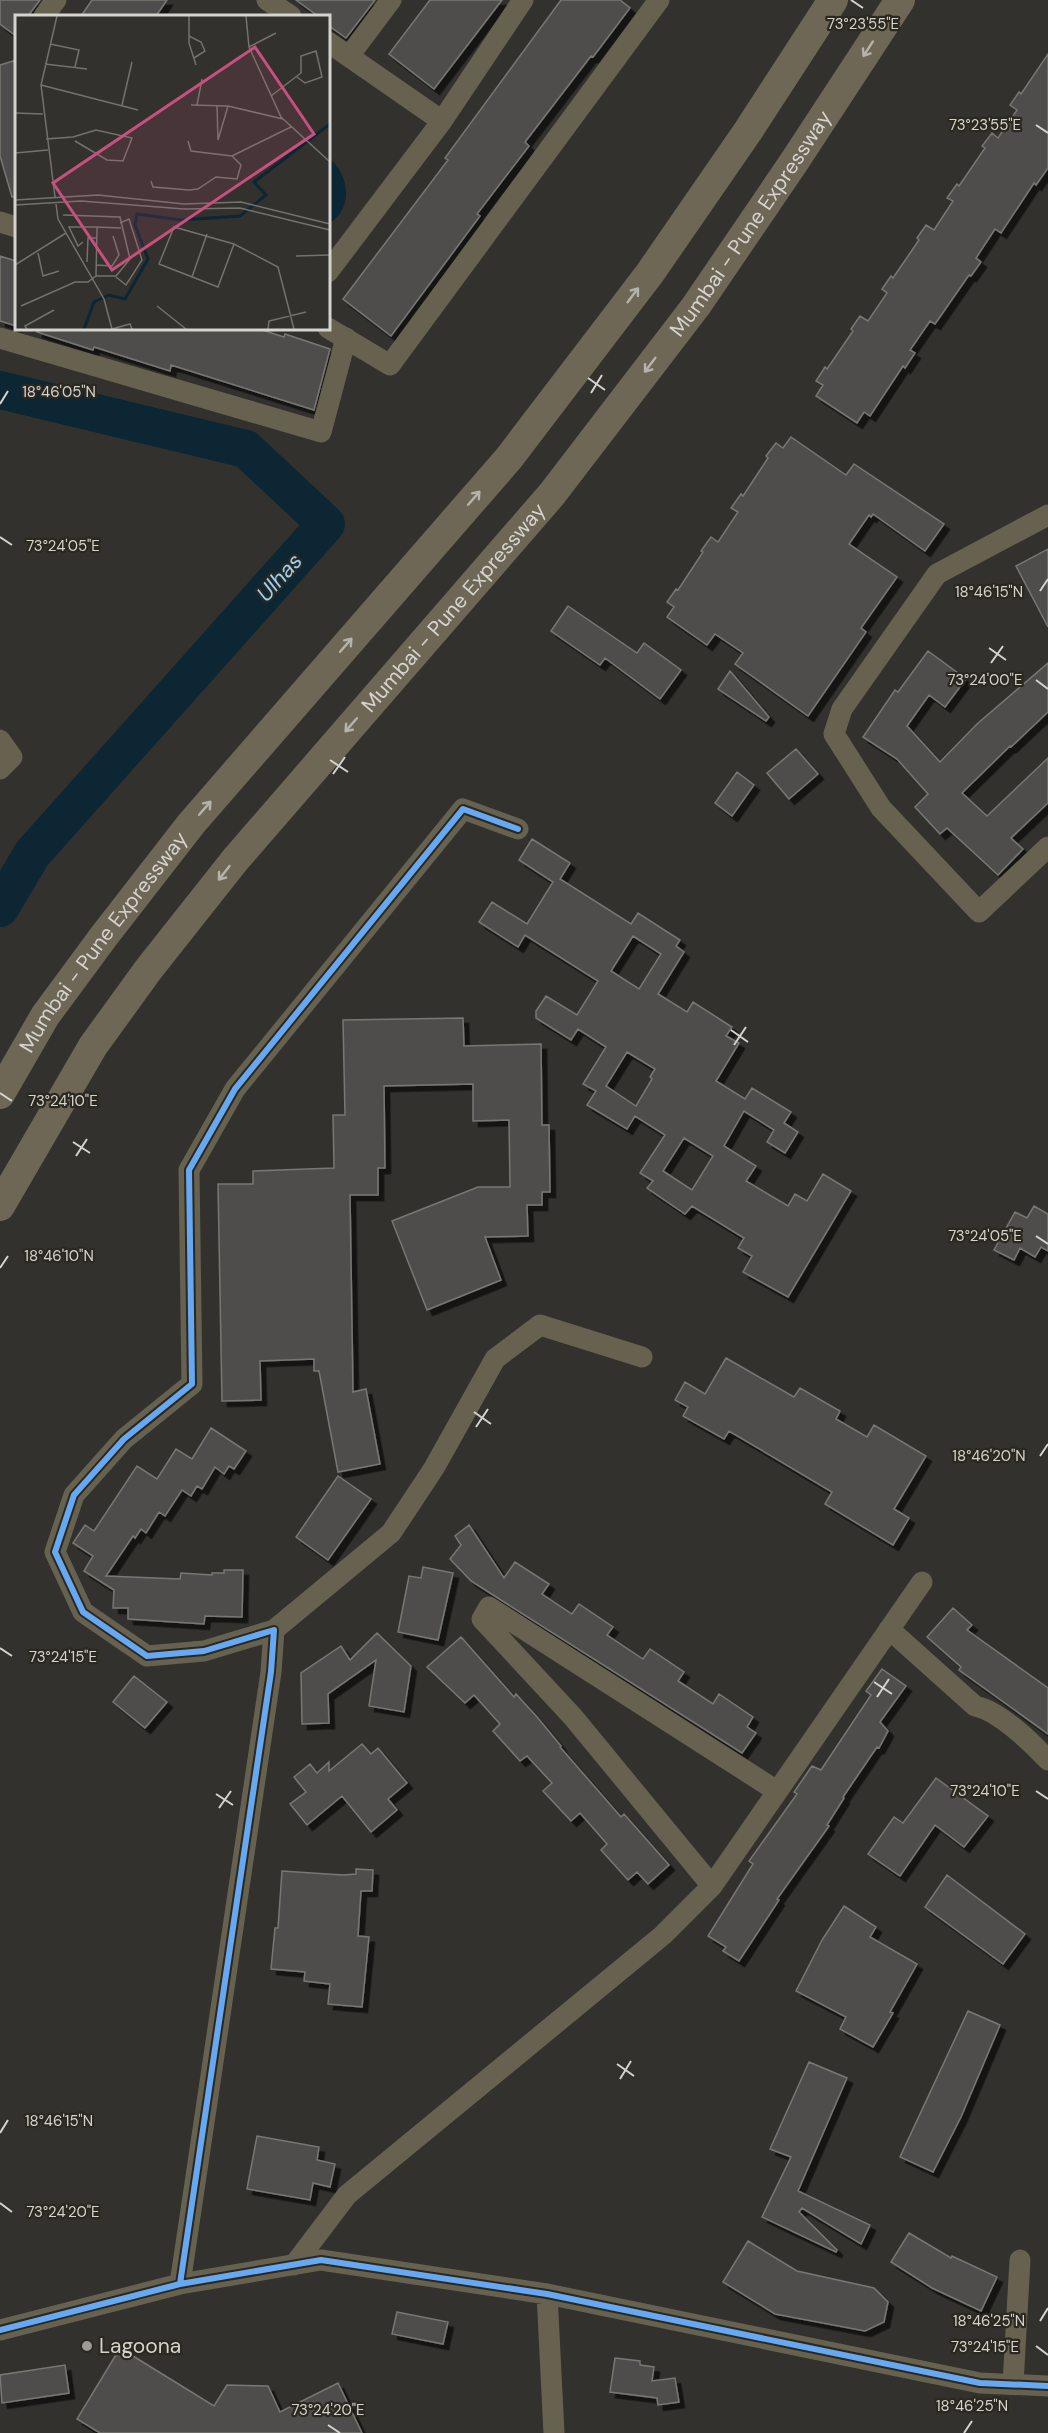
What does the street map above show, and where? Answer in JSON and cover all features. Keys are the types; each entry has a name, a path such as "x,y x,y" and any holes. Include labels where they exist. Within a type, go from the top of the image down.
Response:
{"highway":[{"name":"Mumbai - Pune Expressway","path":"0,1094 45,1016 191,824 509,458 650,273 748,131 833,0"},
{"name":"Mumbai - Pune Expressway","path":"0,1206 93,1046 148,970 235,860 552,494 696,306 900,0"}],"street":[{"path":"45,15 56,0"},
{"path":"267,0 290,15"},
{"path":"349,56 391,0"},
{"path":"330,269 442,120 523,0"},
{"path":"0,338 321,432 337,333 390,365 656,1"},
{"path":"330,43 442,120"},
{"path":"0,222 15,227"},
{"path":"1048,515 937,574 842,709 834,734 881,808 979,912 1048,847"},
{"path":"0,740 12,757 0,769"},
{"path":"518,829 463,809 235,1089 189,1170 192,1384 124,1438 74,1495 56,1552 83,1612 147,1656 204,1651 274,1630 391,1533 434,1468 495,1359 540,1325 642,1357"},
{"path":"294,2265 347,2195 663,1935 712,1886 922,1582"},
{"path":"712,1886 573,1718 482,1619 489,1607 777,1791"},
{"path":"889,1629 975,1706 988,1709 1037,1748 1048,1760"},
{"path":"180,2284 271,1672 274,1630"},
{"path":"0,2330 180,2284 321,2260 547,2294 980,2383 1048,2386"},
{"path":"1012,2384 1020,2260"},
{"path":"547,2294 554,2433"}],"water":[{"path":"330,159 341,173 346,191 346,200 338,217 330,223"}],"building":[{"path":"0,0 40,0 29,15 15,15 15,35 0,24"},
{"path":"92,0 167,0 157,15 82,15"},
{"path":"296,0 375,0 346,38 330,26 330,15 317,15"},
{"path":"430,0 502,0 434,89 389,54"},
{"path":"561,0 620,0 630,8 525,142 529,146 477,214 480,216 391,336 343,299 448,160 445,158"},
{"path":"1048,54 1048,168 1036,185 1034,183 1001,233 995,229 976,258 981,262 971,276 969,275 935,324 930,321 910,350 915,353 905,368 903,366 870,416 864,412 857,423 816,396 823,385 816,381 853,331 851,329 860,316 868,321 887,293 882,289 891,276 893,278 919,240 917,238 926,225 934,230 953,201 947,198 957,184 959,186 985,148 982,146 992,133 998,138 1017,110 1010,105 1019,92 1021,94"},
{"path":"15,60 15,196 12,197 0,156 0,65"},
{"path":"0,256 15,261 15,326 0,321"},
{"path":"38,330 262,330 284,337 285,334 330,349 314,410 171,365 170,371 37,332"},
{"path":"791,437 846,475 854,464 944,524 925,551 873,514 871,517 869,515 849,544 897,577 861,628 866,632 808,716 735,664 743,653 715,634 707,645 667,617 674,607 667,602 676,589 678,590 711,537 718,542 738,512 731,508 741,494 743,496 768,458 766,456 776,443 783,448"},
{"path":"1048,549 1048,627 1016,566"},
{"path":"568,606 637,653 644,643 681,670 660,699 605,658 600,665 551,631"},
{"path":"928,651 966,679 945,707 929,695 907,726 940,762 977,724 1048,663 1048,712 962,793 987,816 1048,758 1048,803 1011,838 1023,849 998,875 947,828 940,834 915,807 928,794 897,759 863,737 895,690 898,692"},
{"path":"730,671 769,717 766,721 718,689"},
{"path":"796,749 818,774 789,799 767,773"},
{"path":"737,772 754,785 732,816 715,803"},
{"path":"532,839 570,863 560,879 631,924 638,913 680,940 676,946 684,952 658,994 687,1012 693,1002 732,1027 726,1036 739,1043 716,1081 745,1099 752,1088 791,1112 784,1123 798,1132 785,1153 767,1142 774,1130 744,1111 724,1146 756,1166 746,1181 788,1206 795,1194 807,1201 823,1174 851,1191 788,1297 743,1272 752,1256 738,1248 744,1238 692,1206 685,1214 647,1188 653,1181 640,1173 665,1135 635,1116 627,1129 587,1105 596,1091 583,1084 606,1047 578,1029 571,1040 536,1018 536,1011 546,996 577,1015 598,981 525,935 518,947 479,922 492,902 527,924 553,882 519,860","holes":["633,936 661,954 639,989 611,971","627,1052 655,1069 650,1077 652,1079 636,1106 606,1086","684,1138 713,1156 692,1190 663,1171"]},
{"path":"463,1018 464,1046 541,1044 542,1125 549,1125 550,1192 542,1192 542,1205 527,1205 528,1236 485,1237 501,1280 427,1310 392,1221 478,1187 510,1187 509,1120 473,1121 473,1084 384,1086 385,1168 378,1168 378,1195 350,1195 353,1392 366,1389 380,1464 338,1472 319,1371 314,1371 314,1359 260,1361 261,1400 222,1401 218,1184 253,1184 253,1171 334,1168 333,1115 345,1115 343,1020"},
{"path":"1034,1206 1048,1214 1048,1251 1041,1247 1035,1257 1020,1248 1014,1260 994,1250 1015,1212 1027,1218"},
{"path":"726,1358 794,1397 800,1388 840,1411 836,1419 867,1437 874,1425 926,1456 894,1509 909,1518 893,1545 825,1504 832,1492 729,1431 724,1439 683,1416 688,1407 675,1400 685,1382 705,1394"},
{"path":"211,1428 246,1451 234,1469 229,1466 224,1474 215,1467 202,1489 197,1486 191,1496 182,1490 165,1516 159,1512 146,1533 141,1529 135,1538 133,1536 106,1576 180,1579 181,1573 212,1575 212,1573 224,1573 224,1570 243,1570 242,1617 205,1616 204,1624 128,1619 128,1608 113,1608 114,1590 84,1571 93,1556 73,1543 85,1525 94,1531 137,1466 157,1479 176,1449 192,1459"},
{"path":"338,1476 371,1499 328,1560 296,1537"},
{"path":"469,1525 504,1578 515,1562 549,1584 542,1594 572,1614 579,1604 613,1627 607,1635 643,1659 650,1649 684,1672 678,1681 713,1704 719,1694 753,1717 747,1727 756,1733 742,1753 471,1581 450,1559 461,1545 455,1536"},
{"path":"423,1567 453,1573 438,1640 398,1632 409,1576 421,1578"},
{"path":"953,1608 972,1625 967,1630 1048,1688 1048,1734 959,1670 961,1667 927,1637"},
{"path":"377,1633 411,1666 404,1712 369,1706 376,1660 328,1694 329,1723 302,1724 301,1673 341,1646 350,1660"},
{"path":"461,1637 514,1697 516,1694 537,1717 621,1817 624,1814 669,1865 648,1884 637,1872 628,1880 601,1850 607,1844 580,1813 571,1821 543,1791 552,1783 527,1756 520,1761 493,1731 500,1724 474,1695 465,1703 427,1667"},
{"path":"882,1669 906,1686 880,1722 888,1731 879,1748 877,1747 843,1797 827,1825 829,1826 777,1899 779,1900 739,1961 723,1951 726,1947 708,1936 753,1864 749,1861 797,1794 794,1792 812,1766 821,1770 871,1695 866,1691"},
{"path":"134,1676 167,1702 145,1728 113,1702"},
{"path":"362,1744 371,1754 378,1748 407,1783 388,1799 397,1810 371,1832 342,1796 307,1825 290,1804 306,1792 294,1777 310,1764 317,1773 329,1762 329,1771"},
{"path":"936,1778 988,1816 964,1847 935,1825 900,1876 868,1854 894,1817 903,1823"},
{"path":"356,1869 373,1870 372,1891 361,1891 358,1936 369,1937 362,2007 328,2004 330,1984 304,1981 305,1972 271,1969 275,1928 278,1928 282,1871 343,1875 356,1874"},
{"path":"947,1875 1025,1934 1003,1964 925,1907"},
{"path":"844,1906 876,1927 870,1937 917,1964 873,2047 840,2029 846,2017 796,1991 822,1940"},
{"path":"968,2011 1000,2025 961,2117 933,2172 900,2157"},
{"path":"809,2062 847,2078 798,2191 870,2225 861,2244 802,2208 799,2212 837,2250 836,2252 762,2217 791,2157 770,2149"},
{"path":"257,2136 319,2147 317,2160 335,2164 330,2187 313,2183 310,2200 247,2189"},
{"path":"909,2233 951,2258 952,2256 997,2277 981,2311 932,2288 891,2262"},
{"path":"748,2241 797,2271 874,2288 888,2302 884,2322 865,2331 775,2314 723,2282"},
{"path":"397,2312 448,2322 443,2344 392,2334"},
{"path":"120,2348 214,2406 227,2385 268,2386 280,2412 338,2383 362,2433 100,2433 77,2419"},
{"path":"615,2358 640,2361 640,2365 654,2367 652,2381 675,2378 679,2402 658,2405 657,2398 610,2392"},
{"path":"65,2365 69,2393 2,2403 0,2375"}],"waterway":[{"name":"Ulhas","path":"0,390 246,449 326,524 32,854 0,908"}],"cycle path":[{"path":"180,2284 271,1672 274,1630 204,1651 147,1656 83,1612 55,1552 74,1495 124,1439 192,1384 189,1170 235,1089 463,809 518,829"},
{"path":"0,2330 180,2284 321,2260 547,2294 980,2383 1048,2386"}],"place":[{"name":"Lagoona","path":"87,2346"}]}
